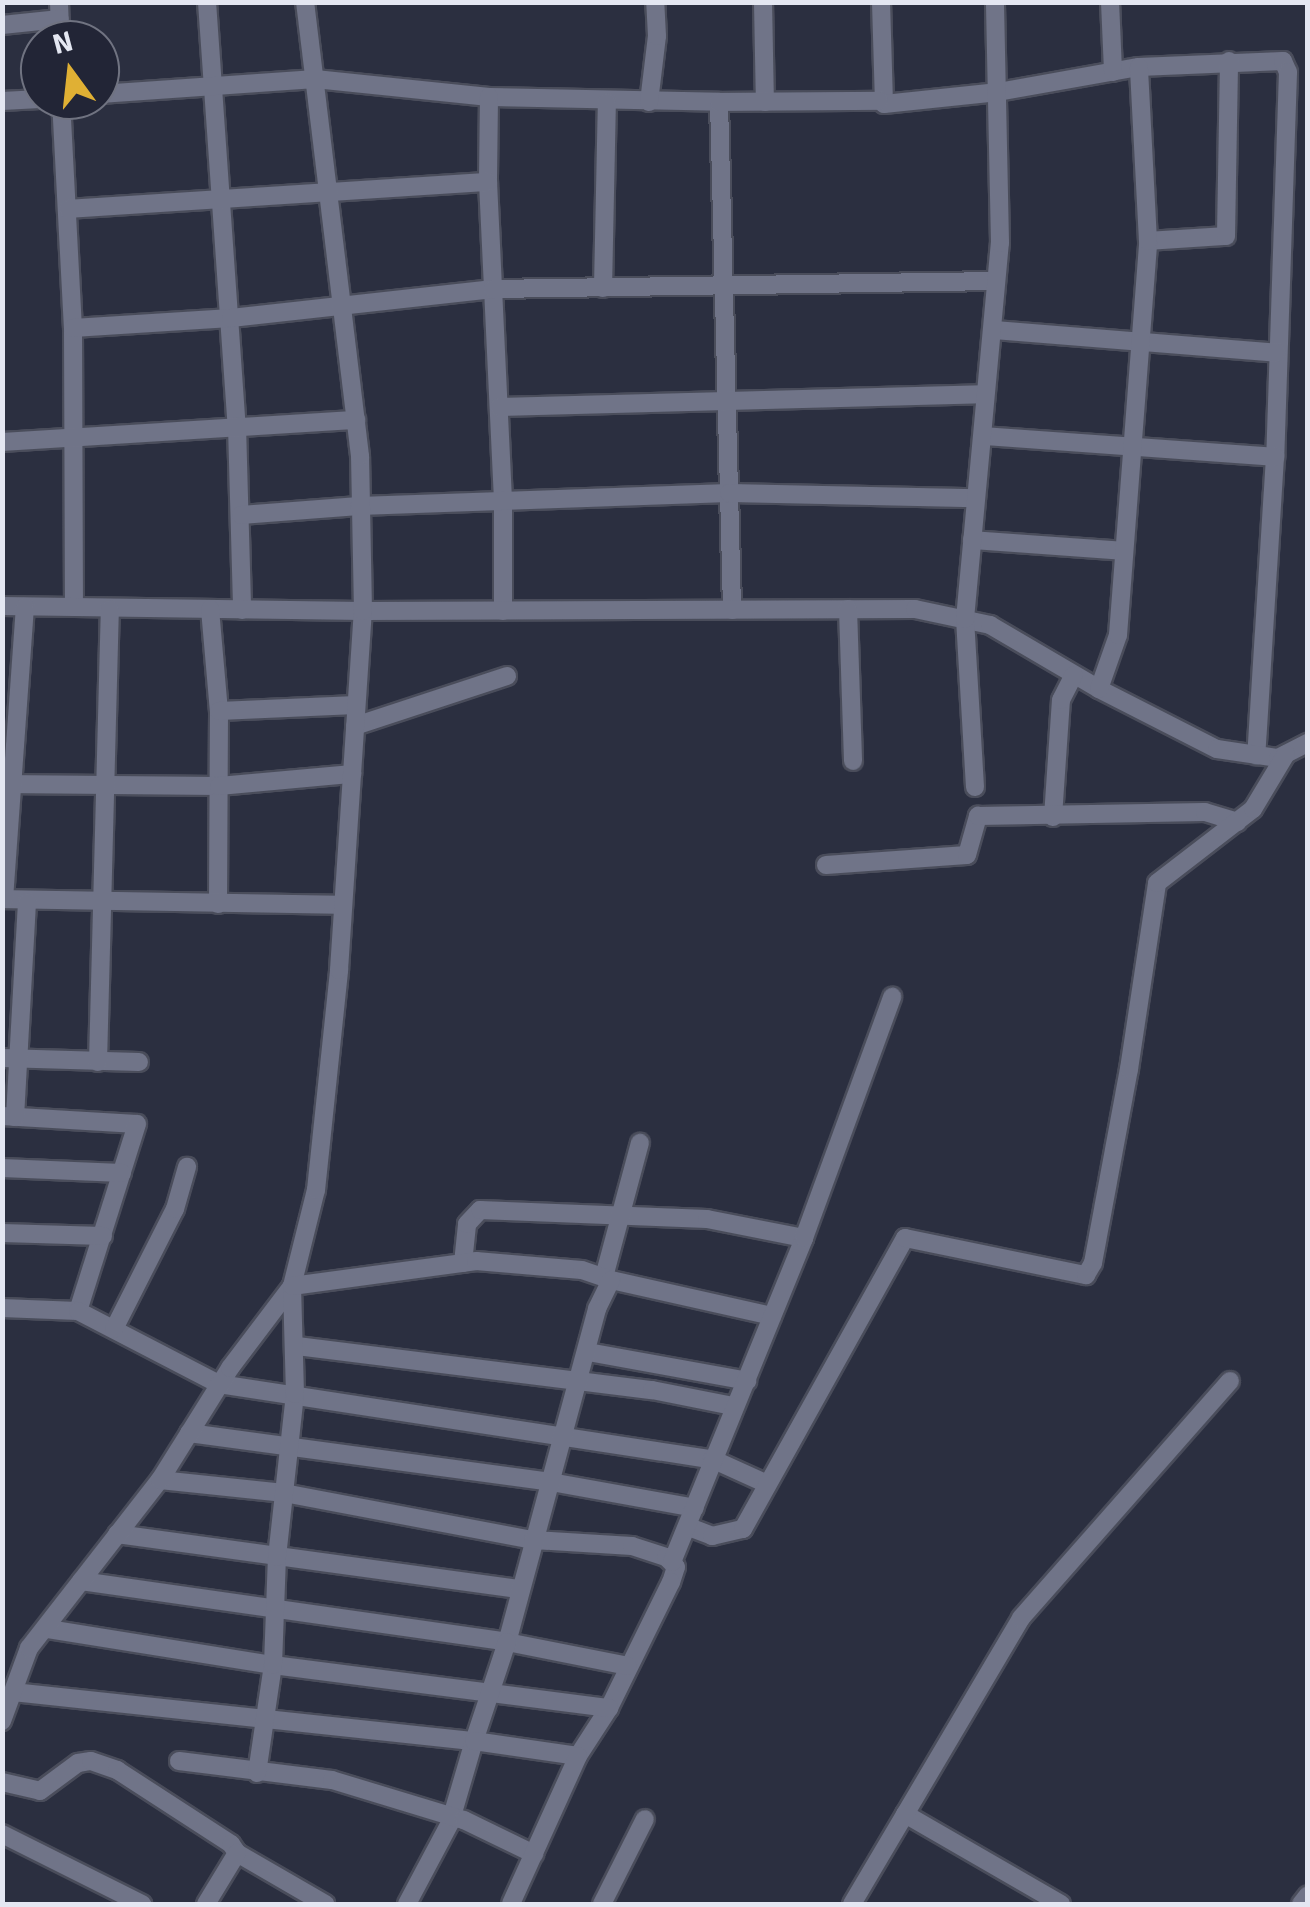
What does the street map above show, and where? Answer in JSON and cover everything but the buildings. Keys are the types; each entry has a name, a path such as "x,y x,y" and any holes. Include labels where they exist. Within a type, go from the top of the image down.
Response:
{"street":[{"path":"207,2 237,426 242,610"},
{"path":"257,1773 273,1665 276,1557 294,1394 297,1346 292,1286 316,1190 343,905 363,611 356,420 305,2"},
{"path":"649,102 658,36 656,2"},
{"path":"763,2 765,102"},
{"path":"881,2 884,104 998,92 1139,67 1283,61 1288,72 1287,130 1275,457 1256,755"},
{"path":"975,787 965,619 1000,242 994,2"},
{"path":"1110,2 1113,72"},
{"path":"2,25 60,11"},
{"path":"1148,241 1226,236 1228,61"},
{"path":"1099,690 1118,634 1148,241 1139,67"},
{"path":"120,93 315,80 607,102 879,101"},
{"path":"488,96 488,182 503,501 503,610"},
{"path":"602,288 607,102"},
{"path":"720,102 732,610"},
{"path":"62,120 73,328 74,607"},
{"path":"1287,130 1308,130"},
{"path":"68,209 488,182"},
{"path":"73,328 230,318 493,289 995,281"},
{"path":"994,330 1277,354"},
{"path":"499,406 983,394"},
{"path":"2,442 356,420"},
{"path":"984,436 1275,457"},
{"path":"241,515 359,506 728,493 976,498"},
{"path":"972,540 1124,550"},
{"path":"2,606 363,611 915,609 990,625 1099,690 1218,749 1278,758 1308,742"},
{"path":"26,607 8,785 3,899 343,905"},
{"path":"98,1062 110,608"},
{"path":"210,609 219,711 218,904"},
{"path":"848,609 853,761"},
{"path":"1052,817 1061,700 1074,675"},
{"path":"355,726 508,676"},
{"path":"219,711 356,706"},
{"path":"689,1528 712,1536 742,1528 904,1238 1086,1276 1093,1263 1129,1069 1157,883 1254,809 1286,754"},
{"path":"8,785 218,786 352,774"},
{"path":"826,865 968,855 978,816 1205,812 1237,822"},
{"path":"28,902 22,1001 10,1058 9,1116 137,1124 78,1311"},
{"path":"2,946 24,947"},
{"path":"672,1562 689,1528 732,1406 747,1380 804,1238 892,997"},
{"path":"2,1000 22,1001"},
{"path":"10,1058 138,1062"},
{"path":"407,1904 452,1817 492,1691 580,1384 640,1143"},
{"path":"106,1325 174,1210 186,1166"},
{"path":"2,1168 122,1173"},
{"path":"463,1263 467,1224 480,1210 707,1219 804,1238"},
{"path":"2,1233 103,1236"},
{"path":"2,1721 29,1648 48,1629 160,1480 220,1384 292,1286 463,1263 582,1270 772,1316"},
{"path":"2,1308 78,1311 220,1384 712,1459 767,1484"},
{"path":"297,1346 652,1390 732,1406"},
{"path":"588,1352 747,1380"},
{"path":"852,1904 1021,1618 1230,1381"},
{"path":"189,1433 551,1482 695,1508"},
{"path":"160,1480 284,1493 534,1538 632,1546 672,1562 676,1570 672,1582 609,1708 578,1756 511,1904"},
{"path":"116,1534 520,1589"},
{"path":"81,1581 507,1642 628,1666"},
{"path":"48,1629 273,1665 609,1708"},
{"path":"13,1692 474,1741 578,1756"},
{"path":"178,1760 332,1780 452,1817 534,1854"},
{"path":"2,1782 40,1791 78,1763 91,1761 118,1770 231,1844 237,1853 325,1904"},
{"path":"905,1814 1060,1904"},
{"path":"602,1904 645,1819"},
{"path":"2,1834 142,1904"},
{"path":"206,1904 237,1853"},
{"path":"1302,1904 1308,1895"}]}
